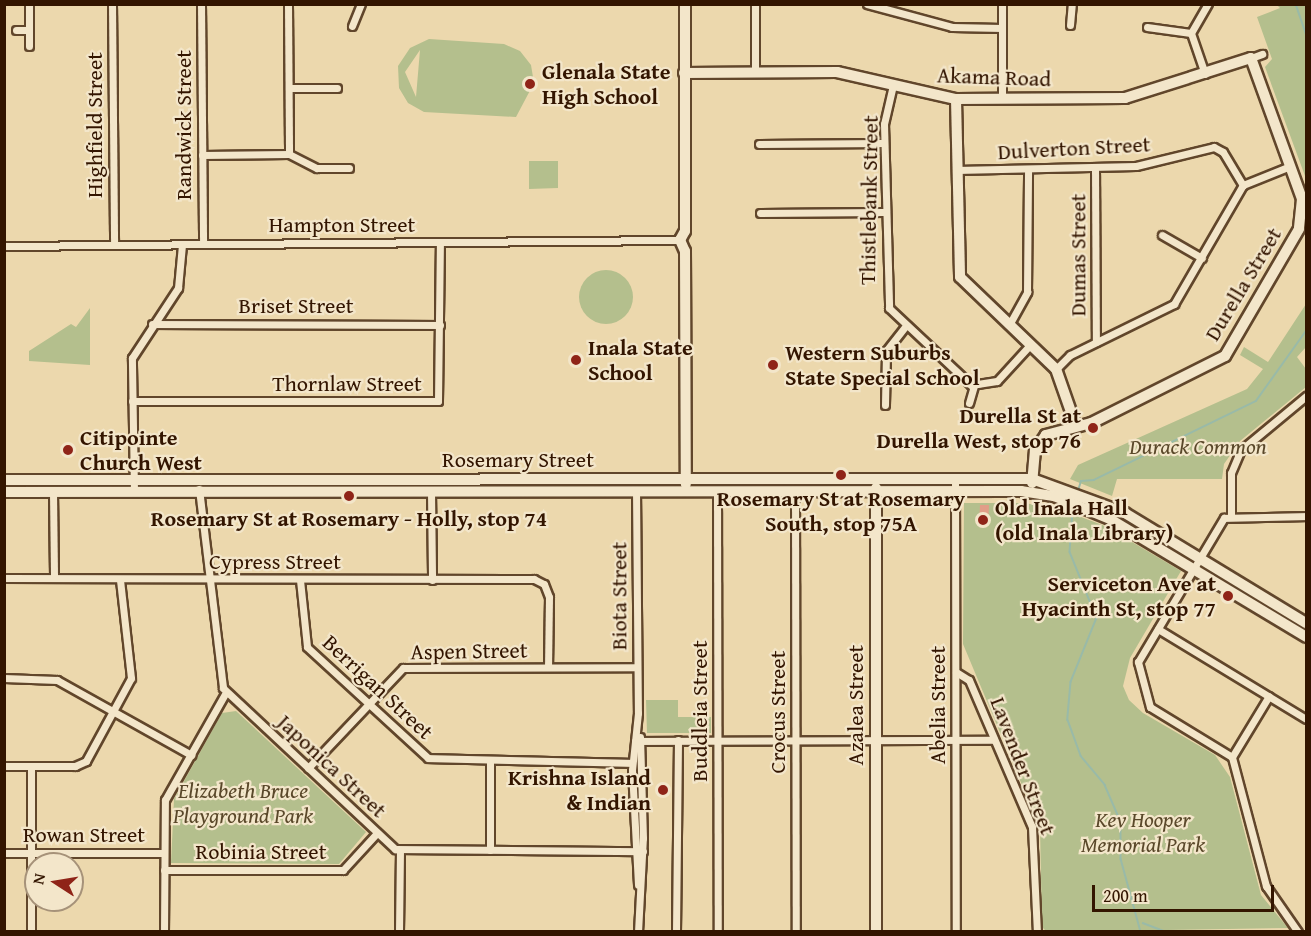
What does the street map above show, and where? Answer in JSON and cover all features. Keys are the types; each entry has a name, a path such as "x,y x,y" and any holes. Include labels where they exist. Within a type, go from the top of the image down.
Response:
{"street":[{"path":"28,4 29,46"},
{"name":"Highfield Street","path":"112,4 114,245"},
{"name":"Randwick Street","path":"201,4 202,244"},
{"path":"288,4 289,154"},
{"path":"352,26 361,4"},
{"path":"685,4 686,231 681,240 686,250 686,491"},
{"path":"755,4 755,72"},
{"path":"867,4 938,25 1002,28"},
{"path":"1002,4 1002,99"},
{"path":"1071,25 1072,4"},
{"path":"1205,74 1191,33 1208,4"},
{"path":"1146,27 1191,33"},
{"path":"16,30 29,30"},
{"name":"Akama Road","path":"686,73 837,72 956,99 1125,98 1262,54"},
{"name":"Durella Street","path":"1030,492 1038,442 1207,368 1231,349 1303,218 1290,166 1251,58"},
{"name":"Thistlebank Street","path":"894,85 884,143 886,299 905,327 974,386"},
{"path":"289,88 337,88"},
{"path":"956,99 960,276 1056,369 1076,426"},
{"path":"759,144 884,143"},
{"name":"Dulverton Street","path":"956,170 1095,168 1161,162 1214,147 1223,152 1243,185"},
{"path":"202,154 289,154 317,168 349,168"},
{"path":"1056,369 1096,342 1174,304 1243,185 1290,166"},
{"name":"Dumas Street","path":"1095,168 1096,342"},
{"path":"1009,325 1027,292 1028,169"},
{"path":"760,213 884,212"},
{"path":"1162,235 1202,258"},
{"name":"Hampton Street","path":"4,246 681,240"},
{"name":"Thornlaw Street","path":"132,401 432,403 441,396 440,242"},
{"path":"134,486 132,401 134,349 182,279 182,245"},
{"name":"Briset Street","path":"152,324 440,325"},
{"path":"885,405 886,351 905,327"},
{"path":"969,403 974,386 997,381 1029,345"},
{"path":"1231,516 1231,473 1241,450 1306,399"},
{"name":"Rosemary Street","path":"4,480 134,486 199,486 686,477 1032,479 1071,496"},
{"name":"Biota Street","path":"636,478 638,741 643,851 638,885 638,932"},
{"name":"Azalea Street","path":"876,479 876,932"},
{"name":"Abelia Street","path":"955,479 956,932"},
{"name":"Rosemary Street","path":"4,492 52,492 134,486"},
{"path":"164,932 165,801 226,692 199,486"},
{"name":"Rosemary Street","path":"199,486 431,492 717,490 1030,492 1071,496"},
{"name":"Buddleia Street","path":"717,490 718,932"},
{"path":"52,492 54,578"},
{"path":"431,492 432,580"},
{"name":"Crocus Street","path":"795,492 796,932"},
{"path":"1071,496 1087,502 1306,623"},
{"path":"1298,932 1266,886 1232,757 1148,703 1138,662 1219,523 1231,516 1306,516"},
{"path":"1196,563 1306,637"},
{"name":"Cypress Street","path":"4,578 534,579 544,584 549,597 548,667"},
{"path":"4,766 81,765 113,712 131,674 120,580"},
{"name":"Berrigan Street","path":"300,580 307,647 432,760 632,763"},
{"path":"1158,629 1306,718"},
{"name":"Aspen Street","path":"308,768 403,668 637,667"},
{"name":"Lavender Street","path":"956,672 972,687 1034,836 1037,932"},
{"path":"4,678 57,680 191,755"},
{"name":"Lavender Street","path":"956,684 972,687"},
{"name":"Japonica Street","path":"226,692 377,833 400,851"},
{"path":"1232,757 1269,696"},
{"path":"676,932 678,740"},
{"path":"638,741 994,740"},
{"name":"Biota Street","path":"638,741 632,763 633,851 638,885"},
{"path":"489,761 490,850"},
{"path":"30,852 31,766"},
{"name":"Robinia Street","path":"164,870 343,870 377,833"},
{"path":"399,932 400,851 643,851"},
{"name":"Rowan Street","path":"4,853 24,853"},
{"name":"Rowan Street","path":"84,853 164,853"},
{"path":"31,912 31,932"}],"green space":[{"path":"1277,5 1306,5 1305,176 1265,67 1272,59 1257,17 1280,8"},
{"path":"429,39 504,44 520,51 531,65 534,83 516,117 424,112 408,103 399,88 398,66 410,48","holes":["420,50 416,97 405,72"]},
{"path":"529,161 558,161 558,188 529,189"},
{"path":"606,270 616,272 625,278 631,287 633,297 631,307 625,316 616,322 606,324 596,322 587,316 581,307 579,297 581,287 587,278 596,272"},
{"name":"Durack Common","path":"1306,304 1306,347 1297,357 1306,369 1306,387 1240,441 1224,464 1222,479 1117,479 1112,496 1070,479 1078,465 1247,389 1263,369 1240,355 1244,347 1268,362"},
{"path":"90,308 90,365 29,361 29,351 71,324 76,327"},
{"name":"Kev Hooper Memorial Park","path":"964,503 1025,503 1065,511 1105,526 1181,571 1130,658 1123,686 1129,700 1143,713 1215,755 1230,777 1261,895 1288,928 1047,932 1042,927 1040,828 963,644"},
{"path":"646,700 678,700 678,717 711,717 711,733 647,733"},
{"name":"Elizabeth Bruce Playground Park","path":"236,711 366,832 339,864 171,863 174,799 222,713"}],"building":[{"name":"Old Inala Hall (old Inala Library)","path":"980,505 989,505 988,525 979,524"}],"waterway":[{"path":"1296,4 1306,33"},
{"path":"1078,491 1081,481 1094,480 1256,401 1306,331"},
{"path":"1073,510 1070,552 1097,618 1071,682 1068,720 1081,756 1105,785 1121,822 1121,859 1141,932"},
{"path":"1143,923 1167,932"}],"place":[{"name":"Glenala State High School","path":"530,84"},
{"name":"Inala State School","path":"576,360"},
{"name":"Western Suburbs State Special School","path":"773,365"},
{"name":"Durella St at Durella West, stop 76","path":"1093,428"},
{"name":"Citipointe Church West","path":"68,450"},
{"name":"Rosemary St at Rosemary South, stop 75A","path":"841,475"},
{"name":"Rosemary St at Rosemary - Holly, stop 74","path":"349,496"},
{"name":"Old Inala Hall (old Inala Library)","path":"983,520"},
{"name":"Serviceton Ave at Hyacinth St, stop 77","path":"1228,596"},
{"name":"Krishna Island & Indian","path":"663,790"}]}
